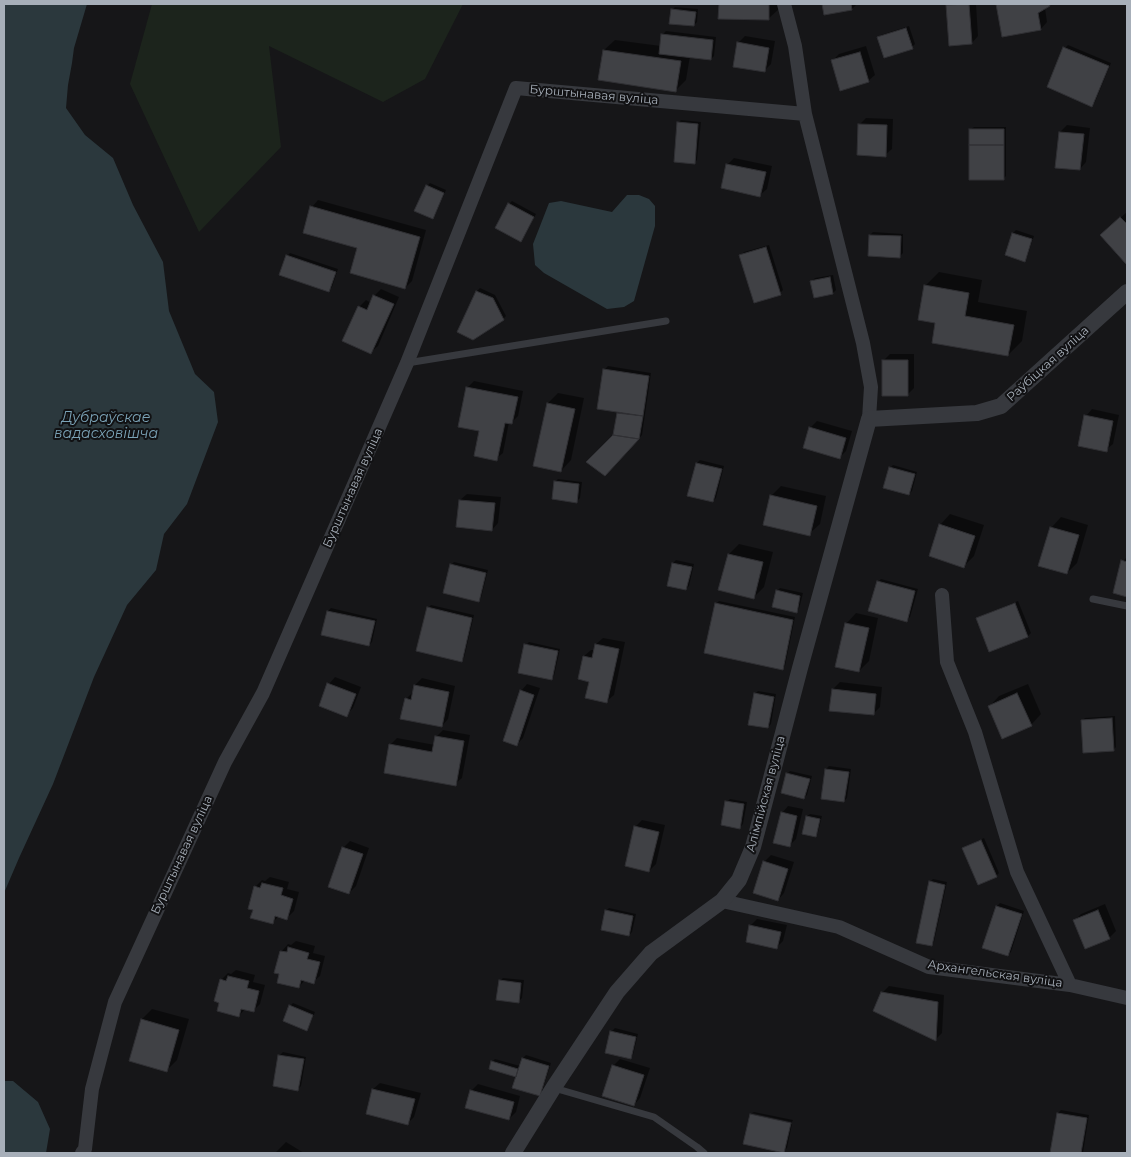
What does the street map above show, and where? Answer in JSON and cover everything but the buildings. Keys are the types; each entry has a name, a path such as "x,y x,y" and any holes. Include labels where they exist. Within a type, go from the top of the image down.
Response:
{"street":[{"path":"784,4 795,46 805,114 863,343 871,387 869,419"},
{"name":"Бурштынавая вуліца","path":"82,1153 85,1148 92,1089 115,1002 225,762 263,693 407,363 516,88 805,114"},
{"name":"Раўбіцкая вуліца","path":"869,419 977,413 1001,406 1127,292"},
{"name":"Алімпійская вуліца","path":"513,1153 617,992 651,953 722,901 739,880 753,847 869,419"},
{"path":"942,595 947,662 975,732 1018,872 1070,985"},
{"name":"Архангельская вуліца","path":"722,901 839,926 929,967 1070,985 1127,998"}],"lane":[{"path":"407,363 666,321"},
{"path":"1093,600 1127,606"},
{"path":"554,1088 654,1118 704,1153"}],"shaded area":[{"path":"152,4 463,4 425,79 383,102 269,46 281,147 199,232 130,84"}],"water":[{"name":"Дубраўскае вадасховішча","path":"4,4 87,4 74,48 66,108 85,135 113,158 133,205 163,262 169,311 195,374 214,392 218,422 187,504 164,534 156,570 127,605 94,677 53,784 4,893"},
{"path":"627,195 639,195 649,199 655,206 655,226 634,301 624,307 607,309 544,273 535,265 533,244 549,203 561,201 612,212"},
{"path":"4,1081 13,1081 38,1102 50,1129 46,1153 4,1153"}]}
